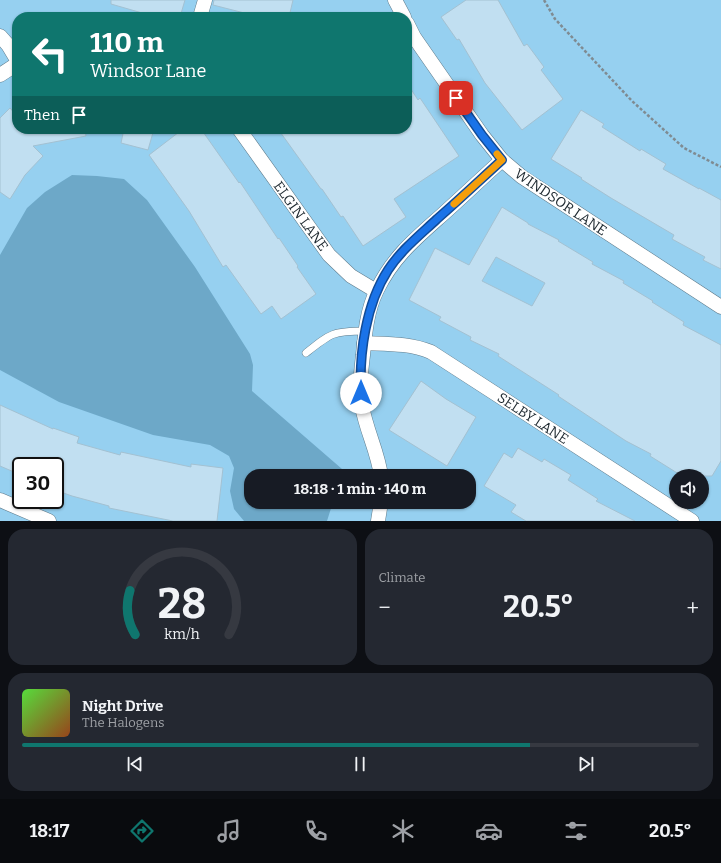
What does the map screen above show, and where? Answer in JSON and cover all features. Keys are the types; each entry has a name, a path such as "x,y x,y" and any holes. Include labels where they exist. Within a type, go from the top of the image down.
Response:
{"street":[{"path":"201,12 205,0"},
{"path":"395,0 401,12"},
{"name":"WINDSOR LANE","path":"412,33 482,135 502,160 522,177 721,307"},
{"path":"0,36 12,53"},
{"path":"0,75 12,67"},
{"name":"ELGIN LANE","path":"243,134 329,255 351,276 376,292"},
{"path":"380,469 377,456 367,430 362,405 360,380 368,315 376,292 388,269 404,250 502,160"},
{"name":"SELBY LANE","path":"365,337 420,347 431,352 692,521"},
{"path":"0,500 49,521"},
{"path":"378,521 380,509"}],"lane":[{"path":"306,353 327,336 341,331 365,337"}],"path":[{"path":"544,0 555,19 632,101 684,148 721,167"}],"shaded area":[{"path":"0,0 721,0 721,521 0,521"},
{"path":"72,175 97,176 124,179 147,200 195,267 250,354 253,365 252,391 342,469 244,469 244,509 331,509 327,521 244,521 234,509 230,491 234,468 229,456 210,445 153,435 59,402 0,370 0,255 27,208 45,192"}],"building":[{"path":"111,0 185,0 181,12 139,12 111,4"},
{"path":"214,0 293,0 290,12 240,12 213,5"},
{"path":"466,0 498,0 524,46 527,44 544,67 541,70 563,99 522,130 485,83 459,39 457,40 441,17"},
{"path":"412,91 418,100 420,98 459,156 394,199 406,217 363,246 343,216 341,217 282,134 412,134"},
{"path":"10,108 12,110 12,134 86,134 86,136 33,146 43,156 25,175 10,199 0,192 0,118"},
{"path":"581,110 604,124 602,127 640,151 641,149 666,164 663,169 721,200 721,269 703,260 705,257 672,239 674,235 611,198 551,159"},
{"path":"123,134 153,134 148,150 121,143"},
{"path":"176,134 205,134 239,183 240,182 316,294 281,319 272,306 261,314 226,265 223,267 189,211 149,155"},
{"path":"502,207 528,224 559,240 558,241 593,262 592,264 624,281 623,283 684,322 683,325 721,345 721,461 712,476 709,476 709,469 671,469 650,456 651,454 626,441 558,396 559,395 498,356 499,354 470,340 471,337 439,320 441,317 409,300 435,248 469,265","holes":["496,257 545,283 532,306 482,281"]},
{"path":"421,381 446,399 476,417 447,466 389,430"},
{"path":"0,405 53,429 79,437 77,443 120,455 121,452 191,467 191,464 223,468 217,521 173,521 109,508 109,506 64,493 64,457 12,457 12,471 0,466"},
{"path":"518,448 542,462 544,459 571,475 568,480 598,499 596,501 635,521 526,521 511,512 516,505 484,486 504,453 512,458"}],"slow traffic":[{"path":"454,204 502,160 497,154"}],"route":[{"path":"361,393 360,380 362,356 368,315 376,292 388,269 404,250 502,160 456,98"}]}
